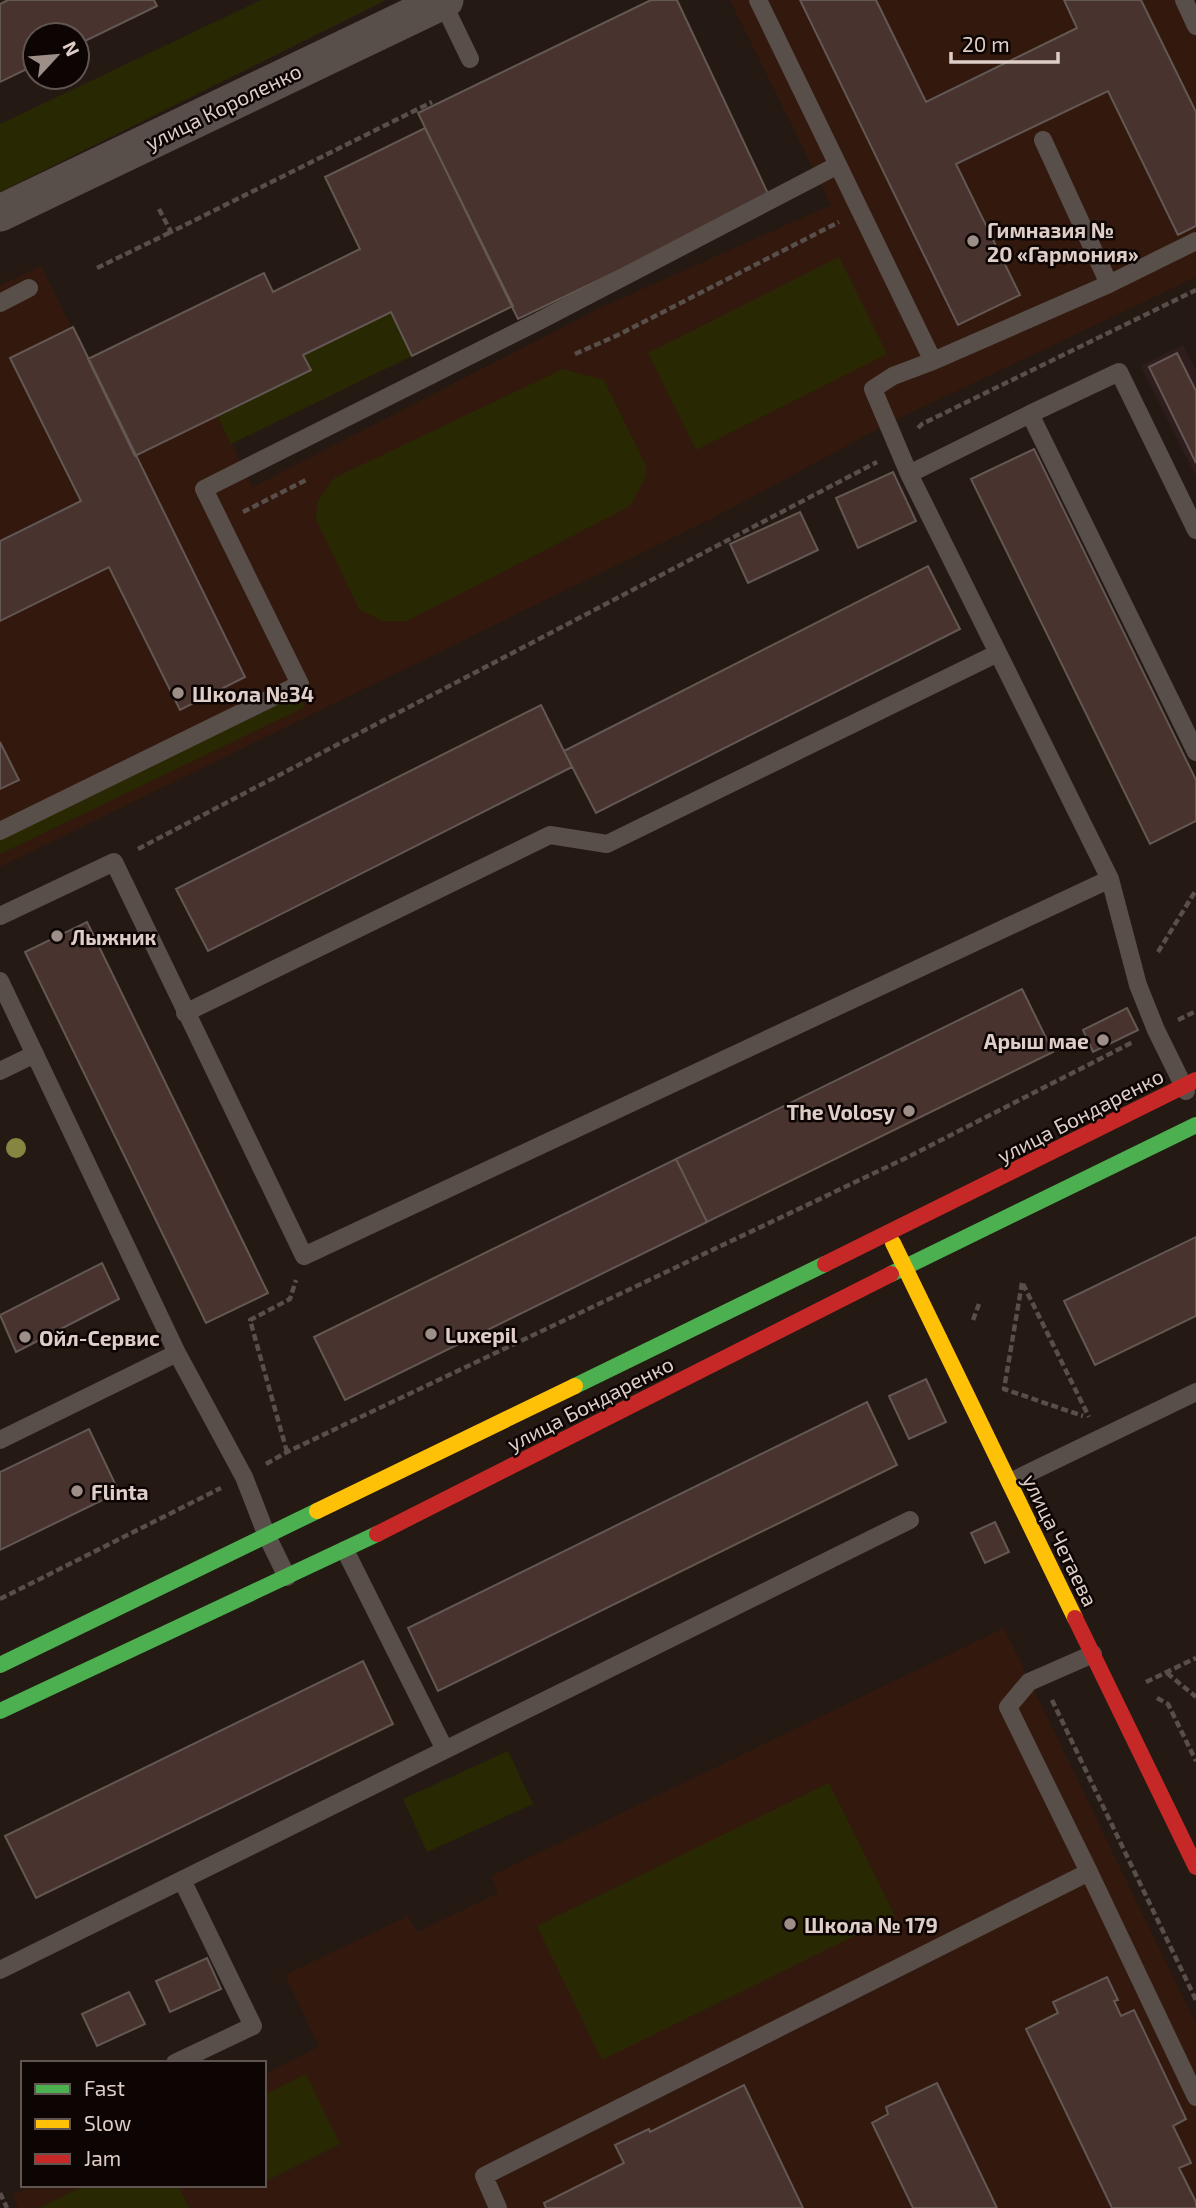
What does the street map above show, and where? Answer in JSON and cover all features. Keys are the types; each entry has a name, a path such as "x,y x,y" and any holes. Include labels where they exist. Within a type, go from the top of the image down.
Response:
{"street":[{"name":"улица Короленко","path":"0,213 444,1"},
{"name":"улица Бондаренко","path":"0,1665 978,1190 1190,1083"},
{"name":"улица Бондаренко","path":"0,1711 345,1550 905,1266 1196,1125"},
{"name":"улица Четаева","path":"888,1232 1196,1867"}],"lane":[{"path":"758,0 933,361"},
{"path":"1184,0 1196,26"},
{"path":"444,1 470,59"},
{"path":"1043,141 1109,284"},
{"path":"0,831 300,684 204,489 539,321 838,165"},
{"path":"1196,241 1109,284 893,376 873,389 909,474 1110,879 1138,985 1156,1030 1190,1083 1196,1113"},
{"path":"0,303 29,288"},
{"path":"909,474 1118,372 1196,530"},
{"path":"1030,414 1196,752"},
{"path":"185,1013 550,835 607,844 998,653"},
{"path":"0,916 114,862 304,1256 1110,879"},
{"path":"0,981 177,1353 244,1477 287,1577"},
{"path":"0,1071 35,1054"},
{"path":"0,1440 177,1353"},
{"path":"1010,1482 1196,1392"},
{"path":"0,1970 910,1520"},
{"path":"345,1550 444,1750"},
{"path":"1093,1654 1029,1682 1008,1707 1196,2097"},
{"path":"498,2208 484,2176 1088,1872"},
{"path":"179,2061 253,2026 182,1880"}],"path":[{"path":"97,268 432,102"},
{"path":"159,209 171,232"},
{"path":"575,354 618,335 861,211"},
{"path":"114,862 898,451 922,424 1196,290"},
{"path":"222,523 308,479"},
{"path":"1138,985 1196,890"},
{"path":"0,1600 244,1477 287,1452 906,1158 1196,1011"},
{"path":"287,1452 250,1320 290,1299 304,1256"},
{"path":"1022,1283 1028,1295 1090,1419 1004,1389 1022,1283"},
{"path":"1139,1686 1196,1658"},
{"path":"1167,1673 1196,1697"},
{"path":"0,2193 8,2208"}],"shaded area":[{"path":"261,0 386,0 0,192 0,124 69,91 91,91 91,81"},
{"path":"730,0 1196,0 1196,277 887,424 711,519 0,867 0,285 41,266 135,456 217,415 253,487 604,306 831,205"},
{"path":"839,257 887,354 696,450 648,353"},
{"path":"391,312 412,356 231,444 217,415 311,369 303,355"},
{"path":"1183,345 1196,371 1196,476 1141,366"},
{"path":"563,369 604,380 646,466 646,476 630,506 407,621 382,621 359,609 316,519 318,501 334,478"},
{"path":"293,688 305,707 0,854 0,838"},
{"name":"Школа № 179","path":"1004,1628 1196,2024 1196,2208 18,2208 12,2195 29,2187 266,2187 266,2073 319,2047 285,1975 408,1916 417,1932 498,1893 491,1876"},
{"path":"508,1751 533,1804 427,1852 403,1799"},
{"path":"829,1783 895,1916 602,2060 537,1926"},
{"path":"306,2074 340,2144 266,2181 266,2094"},
{"path":"82,2187 179,2187 189,2208 39,2208"}],"building":[{"path":"8,0 154,0 157,6 91,38 91,21 21,21 21,72 0,82 0,4"},
{"path":"651,0 677,0 770,198 518,319 418,113"},
{"path":"800,0 876,0 926,102 1077,28 1064,0 1141,0 1196,112 1196,226 1178,235 1108,91 956,164 1020,295 958,325"},
{"path":"425,128 513,306 412,356 391,312 303,355 311,370 135,456 88,359 264,273 273,292 360,249 325,177"},
{"path":"73,327 245,677 180,710 109,567 0,621 0,541 81,501 10,358"},
{"path":"1177,353 1196,391 1196,463 1149,367"},
{"path":"1034,449 1196,780 1196,821 1150,844 971,479"},
{"path":"893,472 916,521 858,548 836,498"},
{"path":"800,512 818,550 748,583 730,544"},
{"path":"928,566 960,629 596,813 564,751"},
{"path":"541,705 572,767 208,951 176,889"},
{"path":"0,742 19,780 0,789"},
{"path":"87,922 268,1293 206,1323 25,952"},
{"path":"1022,989 1053,1052 707,1222 676,1159"},
{"path":"1127,1008 1138,1030 1093,1052 1083,1030"},
{"path":"676,1159 707,1222 345,1400 314,1337"},
{"path":"1196,1237 1196,1316 1095,1365 1064,1301"},
{"path":"102,1263 119,1299 16,1352 0,1315"},
{"path":"926,1379 946,1422 909,1439 889,1396"},
{"path":"867,1402 897,1465 438,1691 408,1628"},
{"path":"89,1429 119,1492 0,1550 0,1472"},
{"path":"995,1522 1009,1552 985,1563 971,1533"},
{"path":"363,1661 393,1724 36,1898 5,1836"},
{"path":"207,1958 221,1989 170,2012 156,1981"},
{"path":"1107,1977 1118,2000 1114,2001 1121,2016 1134,2010 1186,2119 1173,2126 1191,2163 1179,2168 1196,2202 1196,2208 1112,2208 1026,2029 1058,2013 1053,2002"},
{"path":"129,1992 145,2024 97,2046 82,2014"},
{"path":"937,2083 997,2208 913,2208 872,2123 888,2114 886,2107"},
{"path":"744,2085 803,2208 546,2208 544,2203 624,2163 615,2145 649,2129 650,2132"}],"traffic: fast":[{"path":"891,1274 1196,1125"},
{"path":"575,1386 825,1264"},
{"path":"0,1665 317,1511"},
{"path":"0,1711 377,1534"}],"traffic: slow":[{"path":"893,1243 1075,1618"},
{"path":"317,1511 575,1386"}],"traffic: jam":[{"path":"825,1264 1196,1080"},
{"path":"377,1534 891,1274"},
{"path":"1075,1618 1196,1867"}],"place":[{"name":"Гимназия № 20 «Гармония»","path":"973,241"},
{"name":"Школа №34","path":"178,693"},
{"name":"Лыжник","path":"57,936"},
{"name":"Арыш мае","path":"1103,1040"},
{"name":"The Volosy","path":"909,1111"},
{"name":"Luxepil","path":"431,1334"},
{"name":"Ойл-Сервис","path":"25,1337"},
{"name":"Flinta","path":"77,1491"},
{"name":"Школа № 179","path":"790,1924"}]}
